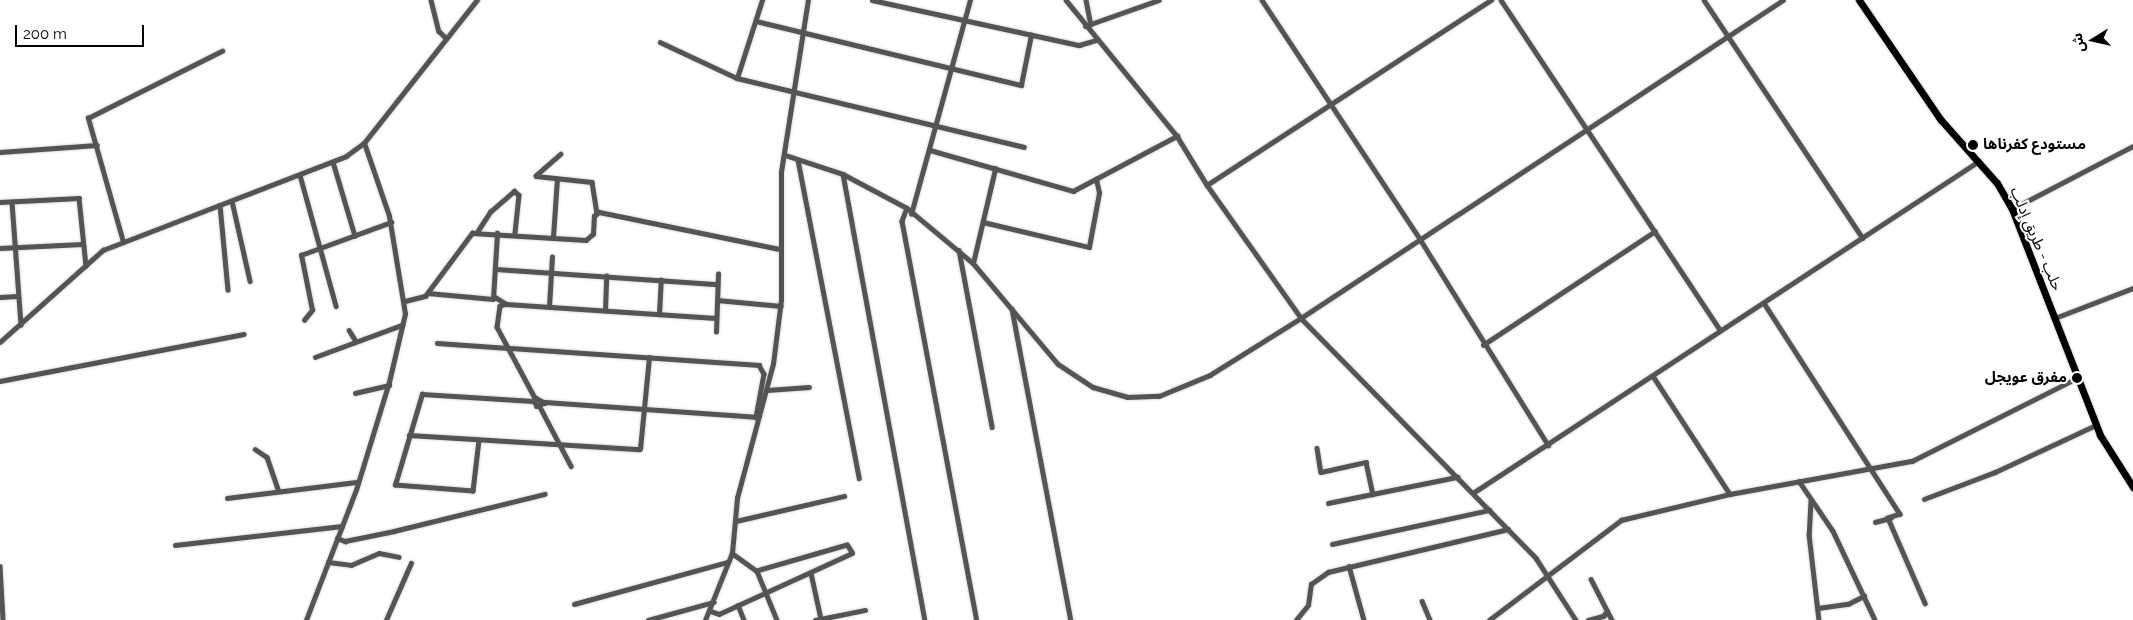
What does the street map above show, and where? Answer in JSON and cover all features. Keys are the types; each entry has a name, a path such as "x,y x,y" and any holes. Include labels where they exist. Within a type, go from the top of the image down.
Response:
{"highway":[{"name":"حلب - طريق إدلب","path":"1859,0 1941,120 1979,161 2012,210 2096,425 2116,464 2133,487"}],"street":[{"path":"431,0 440,31 445,36"},
{"path":"0,342 104,250 333,162 364,143 445,36 477,0"},
{"path":"736,78 762,0"},
{"path":"708,619 732,553 737,498 768,390 781,306 779,249 785,155 808,0"},
{"path":"872,0 964,22 1079,45 1097,40"},
{"path":"911,214 970,0"},
{"path":"1066,0 1177,136 1207,185 1301,318 1508,529 1548,574 1576,620"},
{"path":"1086,0 1088,26"},
{"path":"1088,26 1145,3 1159,0"},
{"path":"1262,0 1329,105 1420,239 1483,345 1548,444"},
{"path":"1207,185 1491,0"},
{"path":"1501,0 1720,330"},
{"path":"1704,0 1863,238"},
{"path":"785,155 843,174 907,208 911,214 958,249 973,263 1058,364 1093,387 1126,397 1159,396 1210,375 1301,318 1783,0"},
{"path":"756,21 1021,86 1031,36"},
{"path":"660,42 736,78 1024,147"},
{"path":"123,242 89,116 222,51"},
{"path":"930,150 1073,191 1177,136"},
{"path":"306,620 358,482 388,384 402,325 405,301 390,222 364,143"},
{"path":"0,152 97,145"},
{"path":"2012,210 2133,146"},
{"path":"477,232 588,239 597,213 594,184 535,174 561,154"},
{"path":"798,160 859,478"},
{"path":"1473,493 1979,161"},
{"path":"333,162 355,236"},
{"path":"973,263 995,169"},
{"path":"843,174 925,620"},
{"path":"300,175 336,306"},
{"path":"553,237 557,179"},
{"path":"983,222 1089,248 1099,193 1096,179"},
{"path":"405,301 419,300 428,293 459,246 477,232 490,212 514,190 519,195 515,234"},
{"path":"0,202 78,198 86,266"},
{"path":"232,201 250,281"},
{"path":"12,202 17,296 21,325"},
{"path":"220,205 228,290"},
{"path":"907,208 902,221 977,620"},
{"path":"597,213 779,249"},
{"path":"304,320 312,310 301,255 390,222"},
{"path":"1483,345 1655,231"},
{"path":"428,293 489,301 495,296 497,233"},
{"path":"0,248 82,244"},
{"path":"958,249 992,427"},
{"path":"549,307 552,257"},
{"path":"496,269 717,284"},
{"path":"716,332 718,274"},
{"path":"605,311 606,276"},
{"path":"659,314 661,280"},
{"path":"2055,318 2133,288"},
{"path":"0,296 17,296"},
{"path":"495,296 506,304"},
{"path":"717,300 781,306"},
{"path":"1764,303 1874,470 1900,514 1875,522"},
{"path":"571,466 539,405 534,400 497,327 500,306 506,304 716,318"},
{"path":"1012,309 1070,620"},
{"path":"315,356 402,325"},
{"path":"349,330 356,341"},
{"path":"0,381 242,334"},
{"path":"437,343 759,365 764,374 759,417"},
{"path":"409,434 640,449 649,358"},
{"path":"1653,376 1730,494"},
{"path":"1489,620 1621,520 1730,494 1798,481 1874,470 1912,461 2077,378"},
{"path":"355,393 388,384"},
{"path":"768,390 809,386"},
{"path":"479,440 474,490 398,487 394,482 424,394 534,400 759,417"},
{"path":"539,405 545,402"},
{"path":"1924,499 1994,472 2096,425"},
{"path":"1316,448 1322,472 1366,462 1373,494"},
{"path":"255,449 267,457 279,491"},
{"path":"1328,503 1456,477"},
{"path":"1798,481 1833,531 1875,620"},
{"path":"228,498 358,482"},
{"path":"337,538 345,541 394,531 545,494"},
{"path":"736,521 844,496"},
{"path":"1811,501 1809,534 1819,620"},
{"path":"1332,544 1489,510"},
{"path":"1890,518 1925,603"},
{"path":"175,545 342,526"},
{"path":"1296,620 1308,605 1311,584 1328,572 1508,529"},
{"path":"710,611 718,614 766,591 852,556 850,546 757,571"},
{"path":"328,562 351,565 379,553 398,558"},
{"path":"732,553 757,571 777,620"},
{"path":"574,604 728,562"},
{"path":"386,620 411,564"},
{"path":"0,566 3,620"},
{"path":"1349,566 1364,620"},
{"path":"811,573 822,619"},
{"path":"1591,579 1612,620"},
{"path":"1818,608 1848,604 1864,596"},
{"path":"1422,601 1430,620"},
{"path":"648,620 714,602"},
{"path":"738,605 744,620"},
{"path":"815,620 865,610"},
{"path":"1588,620 1603,616 1607,611"}],"place":[{"name":"مستودع كفرناها","path":"1973,145"},
{"name":"مفرق عويجل","path":"2077,378"}]}
